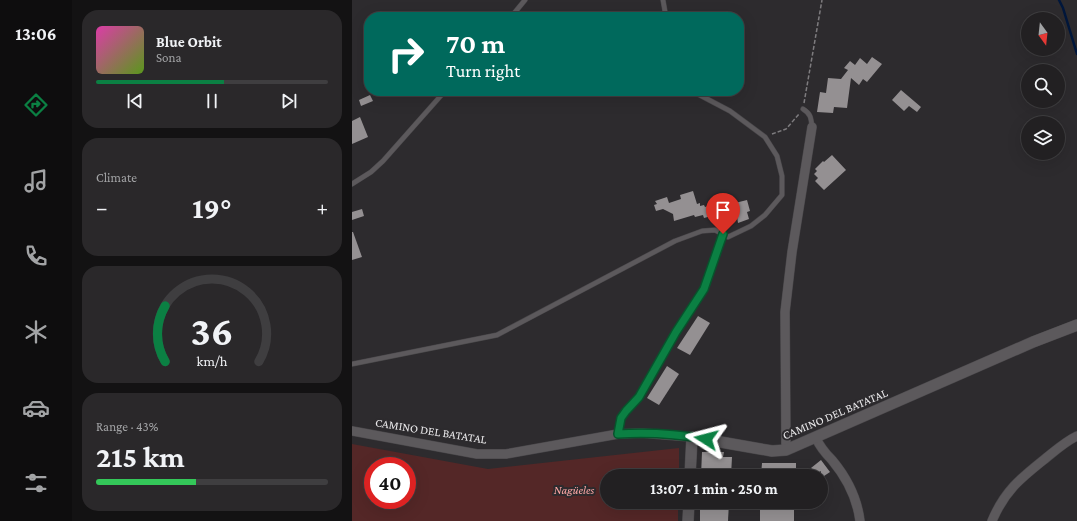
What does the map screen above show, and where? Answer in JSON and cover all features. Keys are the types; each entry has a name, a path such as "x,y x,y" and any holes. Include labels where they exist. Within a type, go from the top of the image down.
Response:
{"street":[{"path":"786,450 785,312 792,252 812,127"},
{"name":"CAMINO DEL BATATAL","path":"352,431 477,454 506,454 618,434 641,432 692,437 772,451 786,450 1033,342 1077,325"},
{"path":"992,521 999,505 1011,488 1022,477 1065,442 1077,436"},
{"path":"690,469 692,437"},
{"path":"816,438 820,447 851,487 856,501 860,521"},
{"path":"688,521 689,509"}],"lane":[{"path":"515,12 525,0"},
{"path":"663,0 665,12"},
{"path":"352,184 371,172 383,161 442,96"},
{"path":"352,364 497,334 675,241 702,231 715,230 728,237 751,226 765,215 782,195 782,176 777,156 765,137 730,111 702,96"},
{"path":"803,109 808,112 811,117 812,127"},
{"path":"618,434 621,418 639,397 676,332 704,289 723,234"}],"path":[{"path":"765,137 786,129 803,109 822,0"}],"green space":[{"name":"Nagüeles","path":"352,444 488,469 679,448 679,469 600,469 600,509 678,509 678,521 352,521"}],"building":[{"path":"872,57 882,64 867,82 863,79 859,85 851,78 847,108 834,107 833,113 817,112 820,92 826,93 828,78 841,79 848,70 844,68 850,61 855,65 860,58 867,64"},
{"path":"901,90 921,107 917,112 909,106 904,111 892,100"},
{"path":"370,96 373,101 361,106 359,100"},
{"path":"360,117 368,137 352,144 352,121"},
{"path":"832,155 846,170 824,190 815,181 818,178 814,174 817,171 815,169"},
{"path":"693,191 697,204 700,203 700,206 704,205 705,207 720,203 723,204 726,212 704,218 703,215 695,217 694,215 674,221 673,214 663,209 656,211 654,205 657,204 655,201 667,197 669,203 681,199 680,195"},
{"path":"747,200 750,211 747,212 749,219 738,223 735,203"},
{"path":"362,209 364,216 352,220 352,212"},
{"path":"352,232 362,257 352,260"},
{"path":"698,316 710,323 690,355 677,348"},
{"path":"667,366 679,374 659,405 647,398"},
{"path":"702,452 724,452 723,457 732,457 731,469 701,469"},
{"path":"821,460 828,469 812,469 811,468"},
{"path":"762,463 796,463 796,469 762,469"},
{"path":"700,509 729,509 728,521 700,521"},
{"path":"760,509 794,509 794,521 760,521"}],"waterway":[{"path":"1059,0 1063,8 1077,54"}],"route":[{"path":"706,439 641,432 618,434 621,418 639,397 676,332 704,289 723,234"}]}
